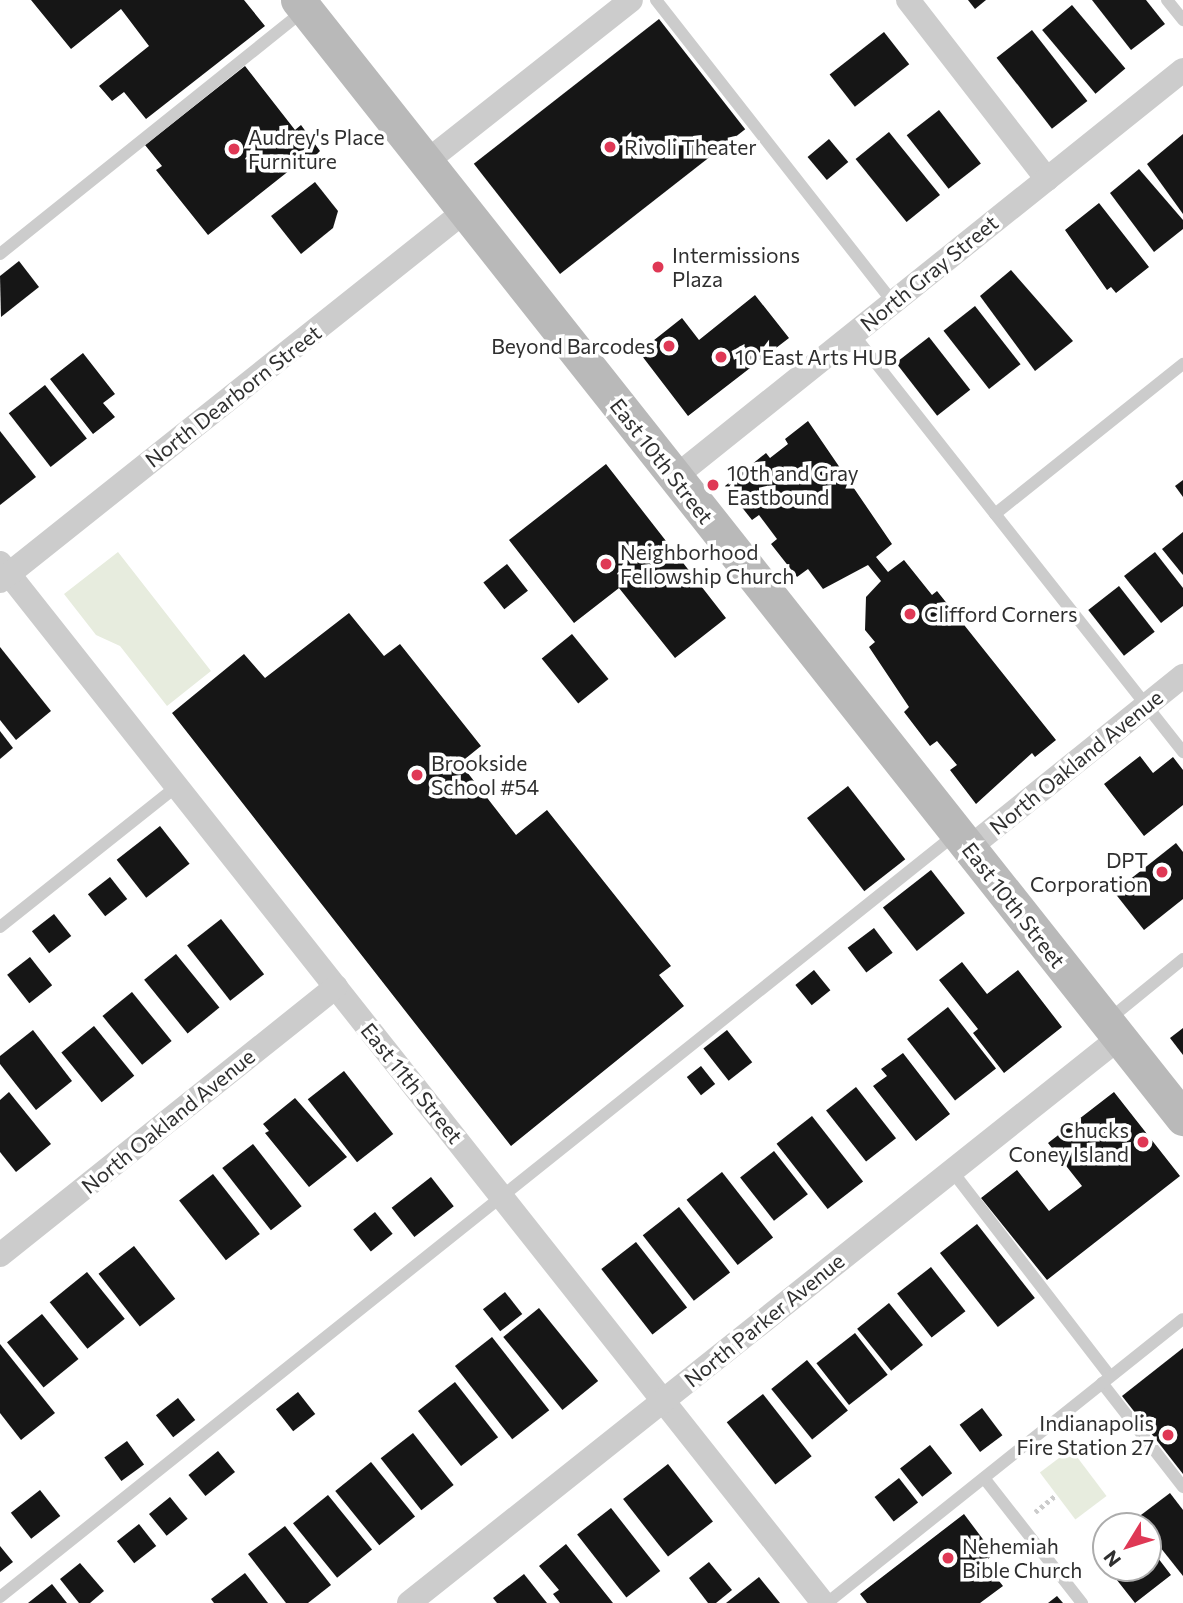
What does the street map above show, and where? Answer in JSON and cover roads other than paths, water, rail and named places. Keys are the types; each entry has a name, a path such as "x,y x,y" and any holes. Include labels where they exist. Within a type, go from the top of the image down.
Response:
{"main road":[{"name":"East 10th Street","path":"302,5 1183,1118"}],"street":[{"path":"426,162 631,0"},
{"path":"908,0 1047,179"},
{"name":"North Gray Street","path":"675,477 1183,70"},
{"name":"North Dearborn Street","path":"3,573 465,211"},
{"name":"East 11th Street","path":"3,573 177,786 825,1603"},
{"name":"North Oakland Avenue","path":"963,840 1183,676"},
{"name":"North Oakland Avenue","path":"0,1255 336,987"},
{"name":"North Parker Avenue","path":"409,1603 952,1171 1112,1030"}],"lane":[{"path":"656,0 893,302"},
{"path":"1167,0 1183,20"},
{"path":"0,254 302,5"},
{"path":"853,334 1183,752"},
{"path":"995,514 1183,364"},
{"path":"0,927 177,786"},
{"path":"0,1597 502,1195 963,840"},
{"path":"1112,1030 1183,959"},
{"path":"952,1171 1183,1487"},
{"path":"825,1603 1183,1318"},
{"path":"984,1478 1082,1603"}],"place":[{"name":"Rivoli Theater","path":"610,147"},
{"name":"Audrey's Place Furniture","path":"234,149"},
{"name":"Intermissions Plaza","path":"658,267"},
{"name":"Beyond Barcodes","path":"669,346"},
{"name":"10 East Arts HUB","path":"721,357"},
{"name":"10th and Gray Eastbound","path":"713,485"},
{"name":"Neighborhood Fellowship Church","path":"606,564"},
{"name":"Clifford Corners","path":"910,614"},
{"name":"Brookside School #54","path":"417,775"},
{"name":"DPT Corporation","path":"1162,872"},
{"name":"Chucks Coney Island","path":"1143,1142"},
{"name":"Indianapolis Fire Station 27","path":"1168,1435"},
{"name":"Nehemiah Bible Church","path":"948,1558"}]}
